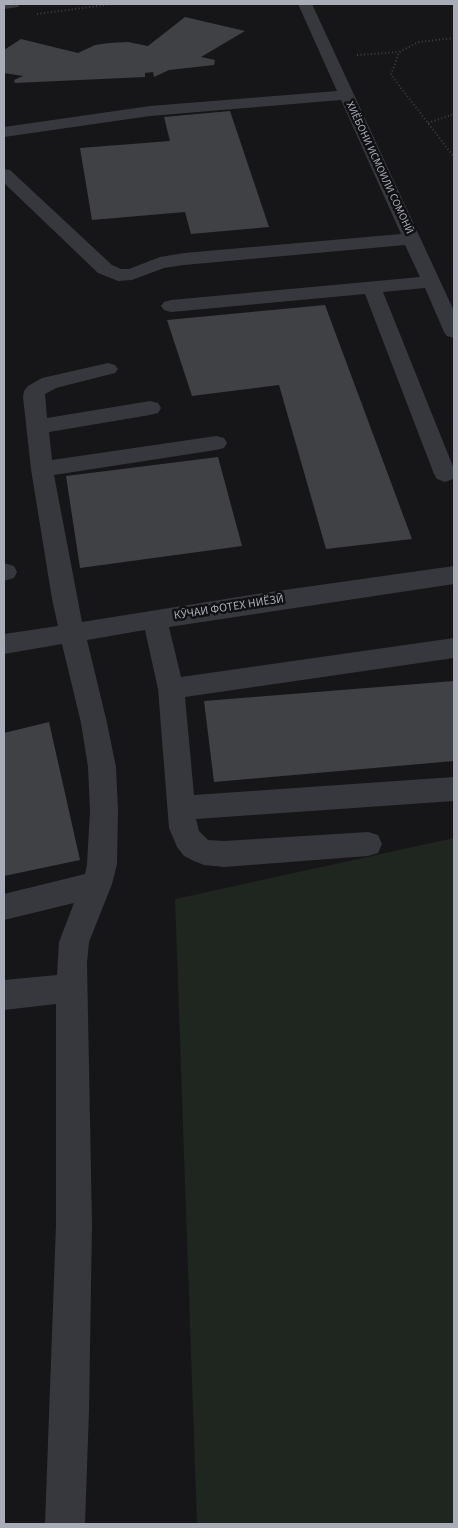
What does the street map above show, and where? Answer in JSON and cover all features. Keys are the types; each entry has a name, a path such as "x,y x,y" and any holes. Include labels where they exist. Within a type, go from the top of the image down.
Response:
{"street":[{"path":"4,5 13,4"},
{"name":"ХИЁБОНИ ИСМОИЛИ СОМОНӢ","path":"305,4 454,332"},
{"path":"4,132 158,110 346,95"},
{"path":"4,174 105,269 118,275 132,274 160,263 184,259 412,239"},
{"path":"171,306 432,282"},
{"path":"372,288 445,474"},
{"path":"65,1524 71,1383 74,1225 72,988 74,942 97,884 102,864 104,838 102,767 86,686 58,570 42,469 34,397 35,390 40,386 108,369"},
{"path":"38,427 150,408"},
{"path":"42,469 216,443"},
{"name":"КӮЧАИ ФОТЕХ НИЁЗӢ","path":"4,644 263,602 454,575"},
{"path":"155,620 171,689 183,828 194,847 204,852 224,854 368,844"},
{"path":"171,689 454,648"},
{"path":"181,808 454,789"},
{"path":"4,907 97,884"},
{"path":"4,995 72,988"}],"path":[{"path":"31,15 113,4"},
{"path":"328,56 399,52 419,42 454,38"},
{"path":"399,52 391,76 454,158"},
{"path":"428,123 454,114"}],"shaded area":[{"path":"454,838 454,1524 197,1524 175,899"}],"building":[{"path":"185,17 245,31 201,57 215,60 214,65 169,70 154,77 153,72 145,73 145,77 15,83 14,80 23,76 4,73 4,50 21,39 78,53 95,45 109,43 128,42 148,46"},
{"path":"230,111 269,227 191,234 185,212 92,220 80,148 170,141 164,117"},
{"path":"325,305 412,539 326,549 279,385 192,396 167,320"},
{"path":"218,457 242,546 80,568 66,476"},
{"path":"454,681 454,761 214,782 204,701"},
{"path":"49,722 80,860 4,876 4,733"}]}
